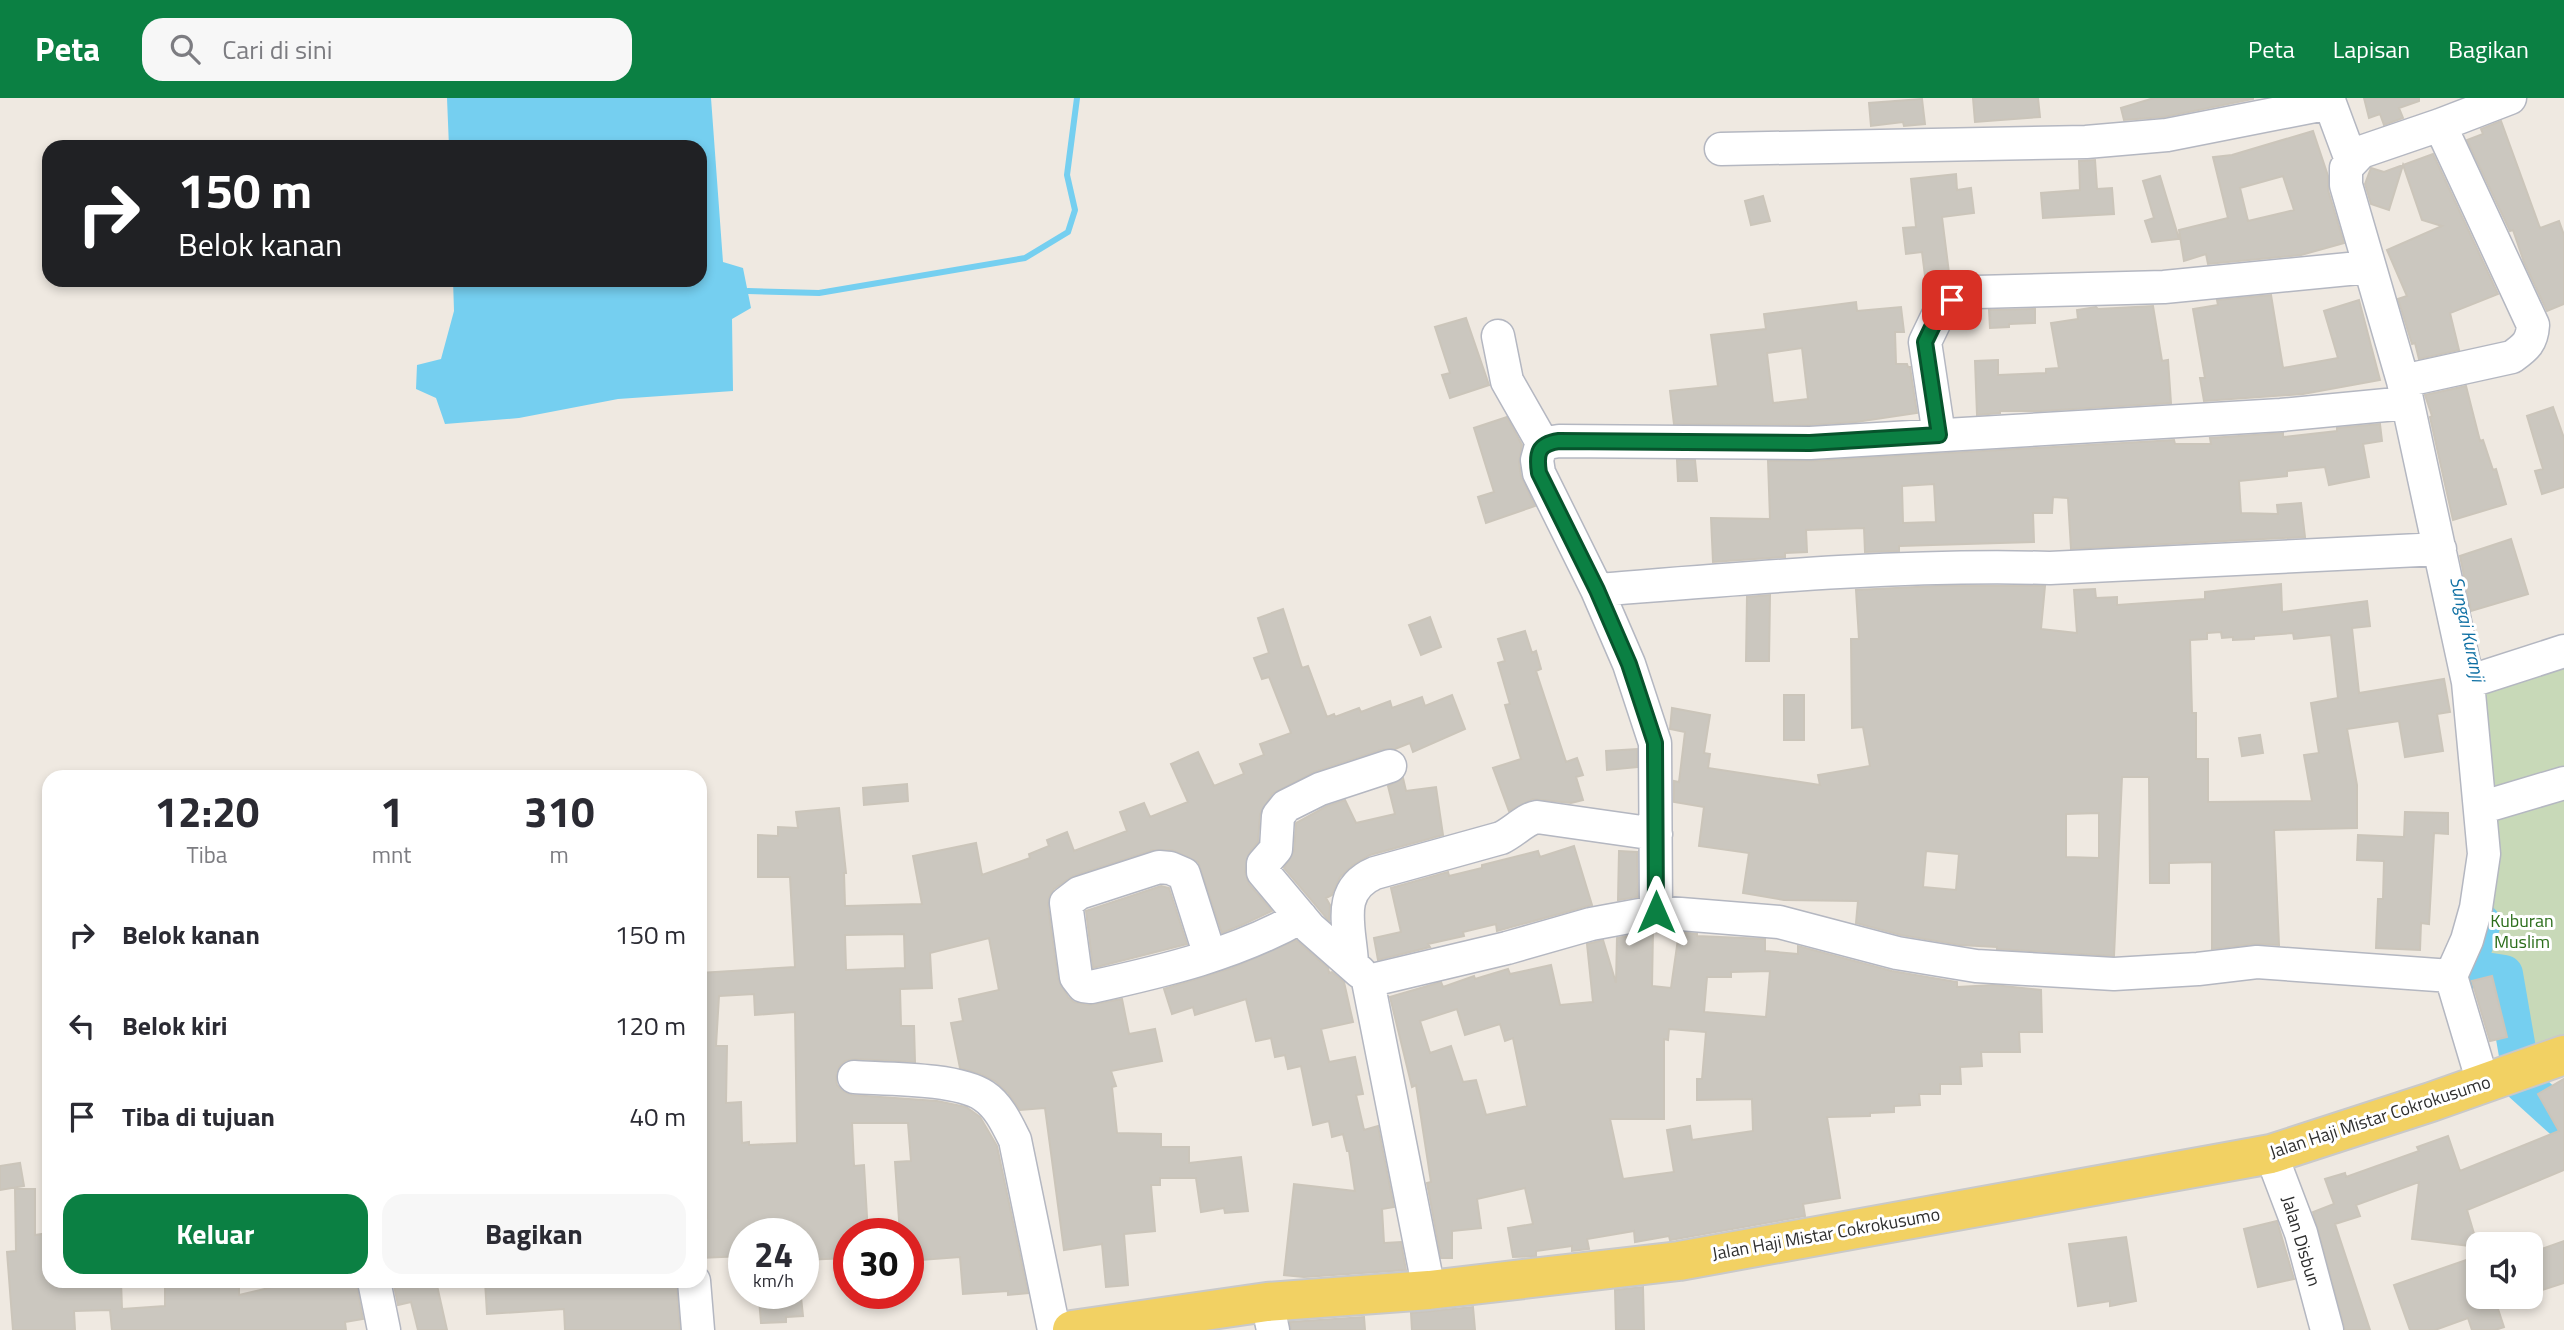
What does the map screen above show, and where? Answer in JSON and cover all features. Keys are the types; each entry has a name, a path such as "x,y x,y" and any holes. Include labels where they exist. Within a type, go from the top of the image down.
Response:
{"main road":[{"name":"Jalan Haji Mistar Cokrokusumo","path":"1072,1330 1270,1316 1429,1290 1679,1261 2271,1154 2564,1055"}],"street":[{"path":"2483,1083 2451,976 2467,940 2476,908 2484,854 2468,682 2405,392 2346,185 2346,168 2361,152 2510,98"},
{"path":"1721,149 2086,142 2166,135 2329,100 2351,160"},
{"path":"1656,912 1655,743 1629,664 1597,590 1539,473 1537,460 1544,446 1559,441 1600,440 1810,443 2253,417 2405,392 2512,357 2526,347 2532,338 2533,325 2440,125"},
{"path":"1939,435 1925,342 1937,317 1952,300 1977,292 2164,287 2369,267"},
{"path":"1498,336 1507,381 1544,446"},
{"path":"1597,590 1873,571 1991,566 2050,568 2440,549"},
{"path":"2468,682 2564,651"},
{"path":"1360,972 1301,917 1263,872 1265,859 1276,849 1280,811 1320,789 1390,766"},
{"path":"2480,808 2564,783"},
{"path":"1429,1290 1360,972 1349,897 1366,877 1500,838 1537,817 1656,834"},
{"path":"1210,956 1184,874 1170,867 1159,867 1079,893 1066,903 1076,977 1083,986 1091,987 1148,974 1210,956 1250,944 1301,917"},
{"path":"1360,972 1507,948 1591,925 1656,912 1779,922 1897,953 1976,966 2114,974 2257,962 2451,976"},
{"path":"854,1077 959,1085 984,1096 1003,1116 1015,1140 1054,1330"},
{"name":"Jalan Disbun","path":"2271,1154 2301,1233 2327,1330"},
{"path":"375,1288 384,1330"},
{"path":"695,1288 698,1330"}],"green space":[{"path":"2564,651 2564,773 2491,787 2479,673"},
{"name":"Kuburan Muslim","path":"2564,785 2564,1039 2526,1049 2501,966 2466,968 2495,802"}],"water":[{"path":"447,98 711,98 723,262 743,268 751,308 732,319 733,391 618,399 519,418 445,424 436,398 416,389 417,365 441,359 454,311 453,287 707,287 707,140 449,140"}],"building":[{"path":"1973,98 2038,98 2040,117 1975,122"},
{"path":"2154,98 2253,99 2164,117 2124,120 2121,108"},
{"path":"2364,98 2419,98 2419,101 2399,108 2403,118 2384,125 2380,114 2369,118"},
{"path":"1922,99 1925,124 1904,126 1903,122 1871,126 1869,103"},
{"path":"2501,121 2540,228 2559,221 2564,235 2564,304 2547,311 2524,262 2513,230 2510,231 2467,140 2483,134 2481,129"},
{"path":"2313,131 2328,176 2328,190 2344,243 2301,255 2208,264 2206,254 2184,261 2179,230 2228,218 2213,157 2232,155","holes":["2283,176 2294,210 2248,221 2240,188"]},
{"path":"2433,154 2498,294 2450,313 2459,350 2419,359 2398,299 2407,296 2387,250 2442,226 2422,220 2403,165"},
{"path":"2095,160 2097,189 2112,188 2114,214 2043,218 2041,193 2080,190 2079,161"},
{"path":"2403,165 2389,210 2371,204 2365,184 2371,168 2384,172"},
{"path":"1956,174 1957,190 1971,188 1974,213 1942,217 1949,273 1925,276 1922,252 1906,254 1903,228 1916,227 1911,179"},
{"path":"2160,176 2179,239 2152,242 2145,221 2154,218 2143,181"},
{"path":"1763,196 1770,221 1751,225 1745,201"},
{"path":"2271,295 2283,368 2338,358 2324,311 2359,300 2380,380 2303,394 2204,401 2200,378 2205,378 2193,309 2218,305 2217,300"},
{"path":"1856,302 1857,311 1901,307 1904,332 1895,332 1896,364 1907,364 1910,367 1917,413 1856,422 1810,425 1674,424 1670,391 1718,386 1711,335 1766,329 1764,314","holes":["1802,348 1808,399 1773,403 1767,353"]},
{"path":"2153,306 2162,361 2168,360 2171,403 2000,411 1977,415 1975,361 1998,360 1998,375 2046,373 2046,369 2059,368 2051,323 2078,319 2077,310"},
{"path":"2035,309 2035,323 1990,328 1989,310"},
{"path":"1466,318 1489,385 1450,398 1442,375 1450,373 1435,327"},
{"path":"2466,386 2480,441 2483,440 2493,470 2496,469 2506,504 2453,520 2430,417 2432,416 2425,395"},
{"path":"2553,407 2564,438 2564,487 2542,494 2535,471 2543,469 2527,416"},
{"path":"1507,417 1522,445 1519,462 1521,476 1535,506 1486,523 1478,497 1494,492 1474,428"},
{"path":"2380,424 2382,441 2363,444 2369,477 2329,485 2325,467 2287,471 2287,476 2239,481 2241,513 2278,514 2277,505 2301,503 2305,537 2071,549 2068,498 2053,497 2052,513 2033,513 2034,542 1899,546 1899,551 1865,552 1864,528 1806,530 1807,552 1785,553 1785,557 1713,562 1711,518 1770,519 1768,461 1811,461 2174,440 2175,444 2211,444 2210,438 2283,433 2283,437 2337,431 2337,428","holes":["1934,484 1936,522 1903,523 1902,486"]},
{"path":"1677,460 1695,460 1697,481 1678,481"},
{"path":"2511,539 2528,594 2471,611 2460,556"},
{"path":"2281,584 2282,612 2367,601 2370,626 2352,628 2359,693 2444,679 2450,712 2437,714 2443,751 2405,757 2399,721 2347,729 2357,785 2357,828 2274,830 2279,945 2255,944 2212,949 2212,862 2169,863 2169,883 2150,883 2149,777 2122,777 2114,956 1997,949 1901,935 1856,923 1858,901 1784,900 1743,893 1749,853 1699,846 1704,807 1674,802 1674,781 1679,782 1685,732 1670,729 1672,708 1710,715 1704,753 1710,754 1708,768 1820,785 1818,775 1870,766 1863,727 1852,728 1851,639 1859,639 1856,590 1937,586 2045,586 2041,629 2077,633 2074,590 2095,589 2096,598 2117,597 2117,605 2205,599 2205,592","holes":["2221,632 2222,638 2233,637 2233,640 2293,633 2294,639 2331,635 2338,698 2311,703 2319,753 2304,755 2312,801 2208,802 2208,759 2196,759 2196,713 2192,713 2190,640 2207,639 2207,633","2099,813 2099,858 2066,857 2066,814","1926,851 1959,854 1956,890 1923,887"]},
{"path":"1770,595 1769,661 1746,661 1747,597"},
{"path":"1283,609 1302,668 1308,666 1327,717 1334,714 1335,717 1359,708 1361,712 1390,701 1392,708 1422,697 1425,706 1452,695 1465,729 1413,752 1410,743 1314,772 1272,794 1260,814 1258,842 1249,853 1245,872 1249,884 1272,911 1222,933 1198,862 1172,850 1153,850 1073,876 1054,889 1049,897 1058,979 1068,997 1074,1002 1089,1005 1122,999 1129,1034 1155,1029 1162,1061 1111,1071 1116,1086 1112,1087 1117,1133 1161,1134 1161,1147 1189,1147 1189,1163 1241,1157 1248,1211 1225,1213 1224,1208 1201,1212 1196,1178 1160,1178 1160,1185 1151,1185 1155,1231 1124,1234 1128,1285 1106,1287 1102,1244 1064,1250 1045,1108 1020,1110 995,1081 960,1068 951,1023 963,1021 959,999 999,990 989,938 930,953 932,988 900,989 901,1026 914,1026 915,1062 854,1059 845,1061 839,1067 836,1077 837,1085 852,1095 937,1101 966,1107 980,1117 997,1146 1028,1293 1008,1295 1008,1291 963,1294 960,1257 924,1260 924,1218 899,1218 895,1162 911,1161 908,1123 852,1123 854,1166 864,1165 867,1218 833,1218 833,1259 819,1259 819,1218 728,1218 728,1257 707,1258 707,973 795,967 790,877 758,877 758,835 778,836 778,827 798,828 796,812 839,808 846,873 845,906 922,904 913,856 976,843 982,875 1030,858 1029,854 1049,846 1047,840 1067,832 1074,851 1127,831 1120,812 1144,803 1150,817 1188,802 1171,764 1198,752 1214,786 1244,774 1240,764 1264,755 1260,744 1291,733 1269,677 1262,679 1254,658 1269,653 1258,618","holes":["904,934 905,968 846,970 845,935","754,994 755,1015 795,1012 797,1143 742,1143 741,1102 726,1103 727,1046 716,1046 719,996"]},
{"path":"1430,617 1441,647 1421,655 1409,625"},
{"path":"1525,631 1532,653 1536,651 1541,669 1536,671 1566,762 1577,758 1583,775 1576,777 1583,800 1571,803 1533,799 1509,811 1493,768 1521,759 1505,705 1510,704 1498,663 1505,661 1498,639"},
{"path":"1784,695 1804,695 1804,740 1784,740"},
{"path":"2260,735 2263,753 2242,756 2239,738"},
{"path":"1637,749 1637,767 1607,770 1606,751"},
{"path":"1403,778 1406,791 1436,787 1443,835 1370,855 1353,865 1340,877 1332,895 1326,898 1330,905 1329,921 1284,868 1294,851 1296,823 1327,806 1345,800 1356,823 1395,814 1388,786"},
{"path":"907,784 908,801 864,805 863,788"},
{"path":"2405,812 2448,813 2448,834 2434,833 2429,924 2421,923 2420,950 2376,948 2378,899 2383,899 2384,861 2357,860 2358,835 2404,837"},
{"path":"1574,846 1592,905 1497,931 1496,924 1463,932 1464,936 1378,960 1374,938 1401,932 1391,888 1448,872 1449,876 1482,868 1482,865 1538,851 1540,857"},
{"path":"1619,851 1637,852 1638,897 1618,900"},
{"path":"1161,886 1169,888 1187,944 1093,968 1086,911"},
{"path":"1653,931 1652,986 1671,988 1679,932 1697,936 1765,939 1765,951 1798,954 1798,946 1892,971 1957,982 1957,987 1994,985 2041,990 2042,1032 2019,1032 2020,1052 1981,1052 1982,1066 1960,1067 1961,1084 1940,1084 1940,1094 1919,1094 1920,1105 1894,1106 1894,1112 1870,1113 1870,1116 1827,1117 1840,1198 1803,1204 1805,1216 1670,1240 1669,1236 1635,1242 1634,1231 1587,1239 1589,1249 1572,1251 1572,1246 1536,1251 1536,1256 1513,1257 1508,1228 1533,1224 1525,1188 1477,1199 1481,1228 1452,1231 1452,1258 1441,1258 1427,1183 1431,1182 1416,1085 1412,1087 1390,997 1441,982 1443,987 1474,976 1475,979 1508,969 1510,974 1551,965 1560,1005 1593,1002 1587,944 1603,940 1616,983 1617,938","holes":["1770,971 1766,1017 1704,1012 1707,977 1731,977 1731,972","1457,1009 1465,1035 1500,1024 1505,1041 1513,1038 1527,1106 1486,1115 1476,1080 1463,1082 1451,1046 1430,1053 1420,1021","1669,1029 1706,1032 1702,1079 1697,1079 1697,1100 1752,1099 1753,1131 1692,1140 1690,1126 1667,1130 1674,1172 1623,1179 1610,1119 1664,1119 1664,1039 1668,1040"]},
{"path":"1296,940 1328,968 1329,973 1332,972 1344,982 1353,1022 1321,1029 1329,1062 1355,1057 1363,1094 1356,1095 1364,1130 1378,1126 1394,1207 1382,1209 1384,1243 1401,1242 1406,1270 1304,1277 1284,1275 1294,1184 1355,1191 1349,1151 1343,1134 1332,1137 1329,1121 1313,1125 1301,1066 1288,1069 1285,1055 1275,1057 1271,1038 1256,1041 1246,999 1195,1015 1193,1007 1172,1014 1164,989 1232,968"},
{"path":"2492,976 2507,1037 2490,1041 2472,981"},
{"path":"2564,1079 2564,1170 2467,1210 2474,1232 2466,1232 2466,1246 2412,1239 2419,1182 2356,1205 2360,1216 2335,1224 2370,1330 2345,1330 2313,1212 2334,1204 2325,1179 2345,1173 2346,1177 2419,1151 2417,1147 2448,1136 2460,1171 2559,1131 2538,1094"},
{"path":"20,1163 24,1186 0,1190 0,1166"},
{"path":"15,1189 35,1189 35,1235 42,1234 42,1288 121,1288 122,1309 165,1306 165,1288 239,1288 239,1295 269,1288 357,1288 363,1319 345,1322 346,1330 112,1330 110,1310 74,1311 75,1330 13,1330 7,1252 16,1251"},
{"path":"2277,1221 2294,1279 2258,1287 2244,1229"},
{"path":"2126,1237 2136,1301 2110,1306 2110,1301 2078,1306 2069,1244"},
{"path":"2564,1241 2564,1283 2543,1290 2543,1248"},
{"path":"2466,1260 2466,1309 2498,1309 2504,1327 2495,1330 2472,1330 2468,1318 2435,1330 2410,1330 2394,1285"},
{"path":"1643,1287 1644,1330 1616,1330 1615,1290"},
{"path":"394,1288 438,1288 447,1330 418,1330 411,1302 398,1305"},
{"path":"485,1288 677,1288 680,1330 565,1330 564,1309 487,1314"},
{"path":"1473,1307 1475,1330 1412,1330 1411,1313"},
{"path":"760,1309 802,1309 803,1316 786,1317 786,1322 761,1323"},
{"path":"1364,1317 1365,1330 1291,1330 1290,1322"}],"waterway":[{"path":"748,291 819,293 1025,258 1068,232 1075,210 1067,175 1077,98"},
{"name":"Sungai Kuranji","path":"2482,923 2466,968 2504,974 2523,1084 2564,1121"}],"route":[{"path":"1656,912 1655,743 1629,664 1597,590 1539,473 1537,460 1541,449 1547,443 1559,441 1810,443 1939,435 1925,342 1937,317 1952,300"}]}
